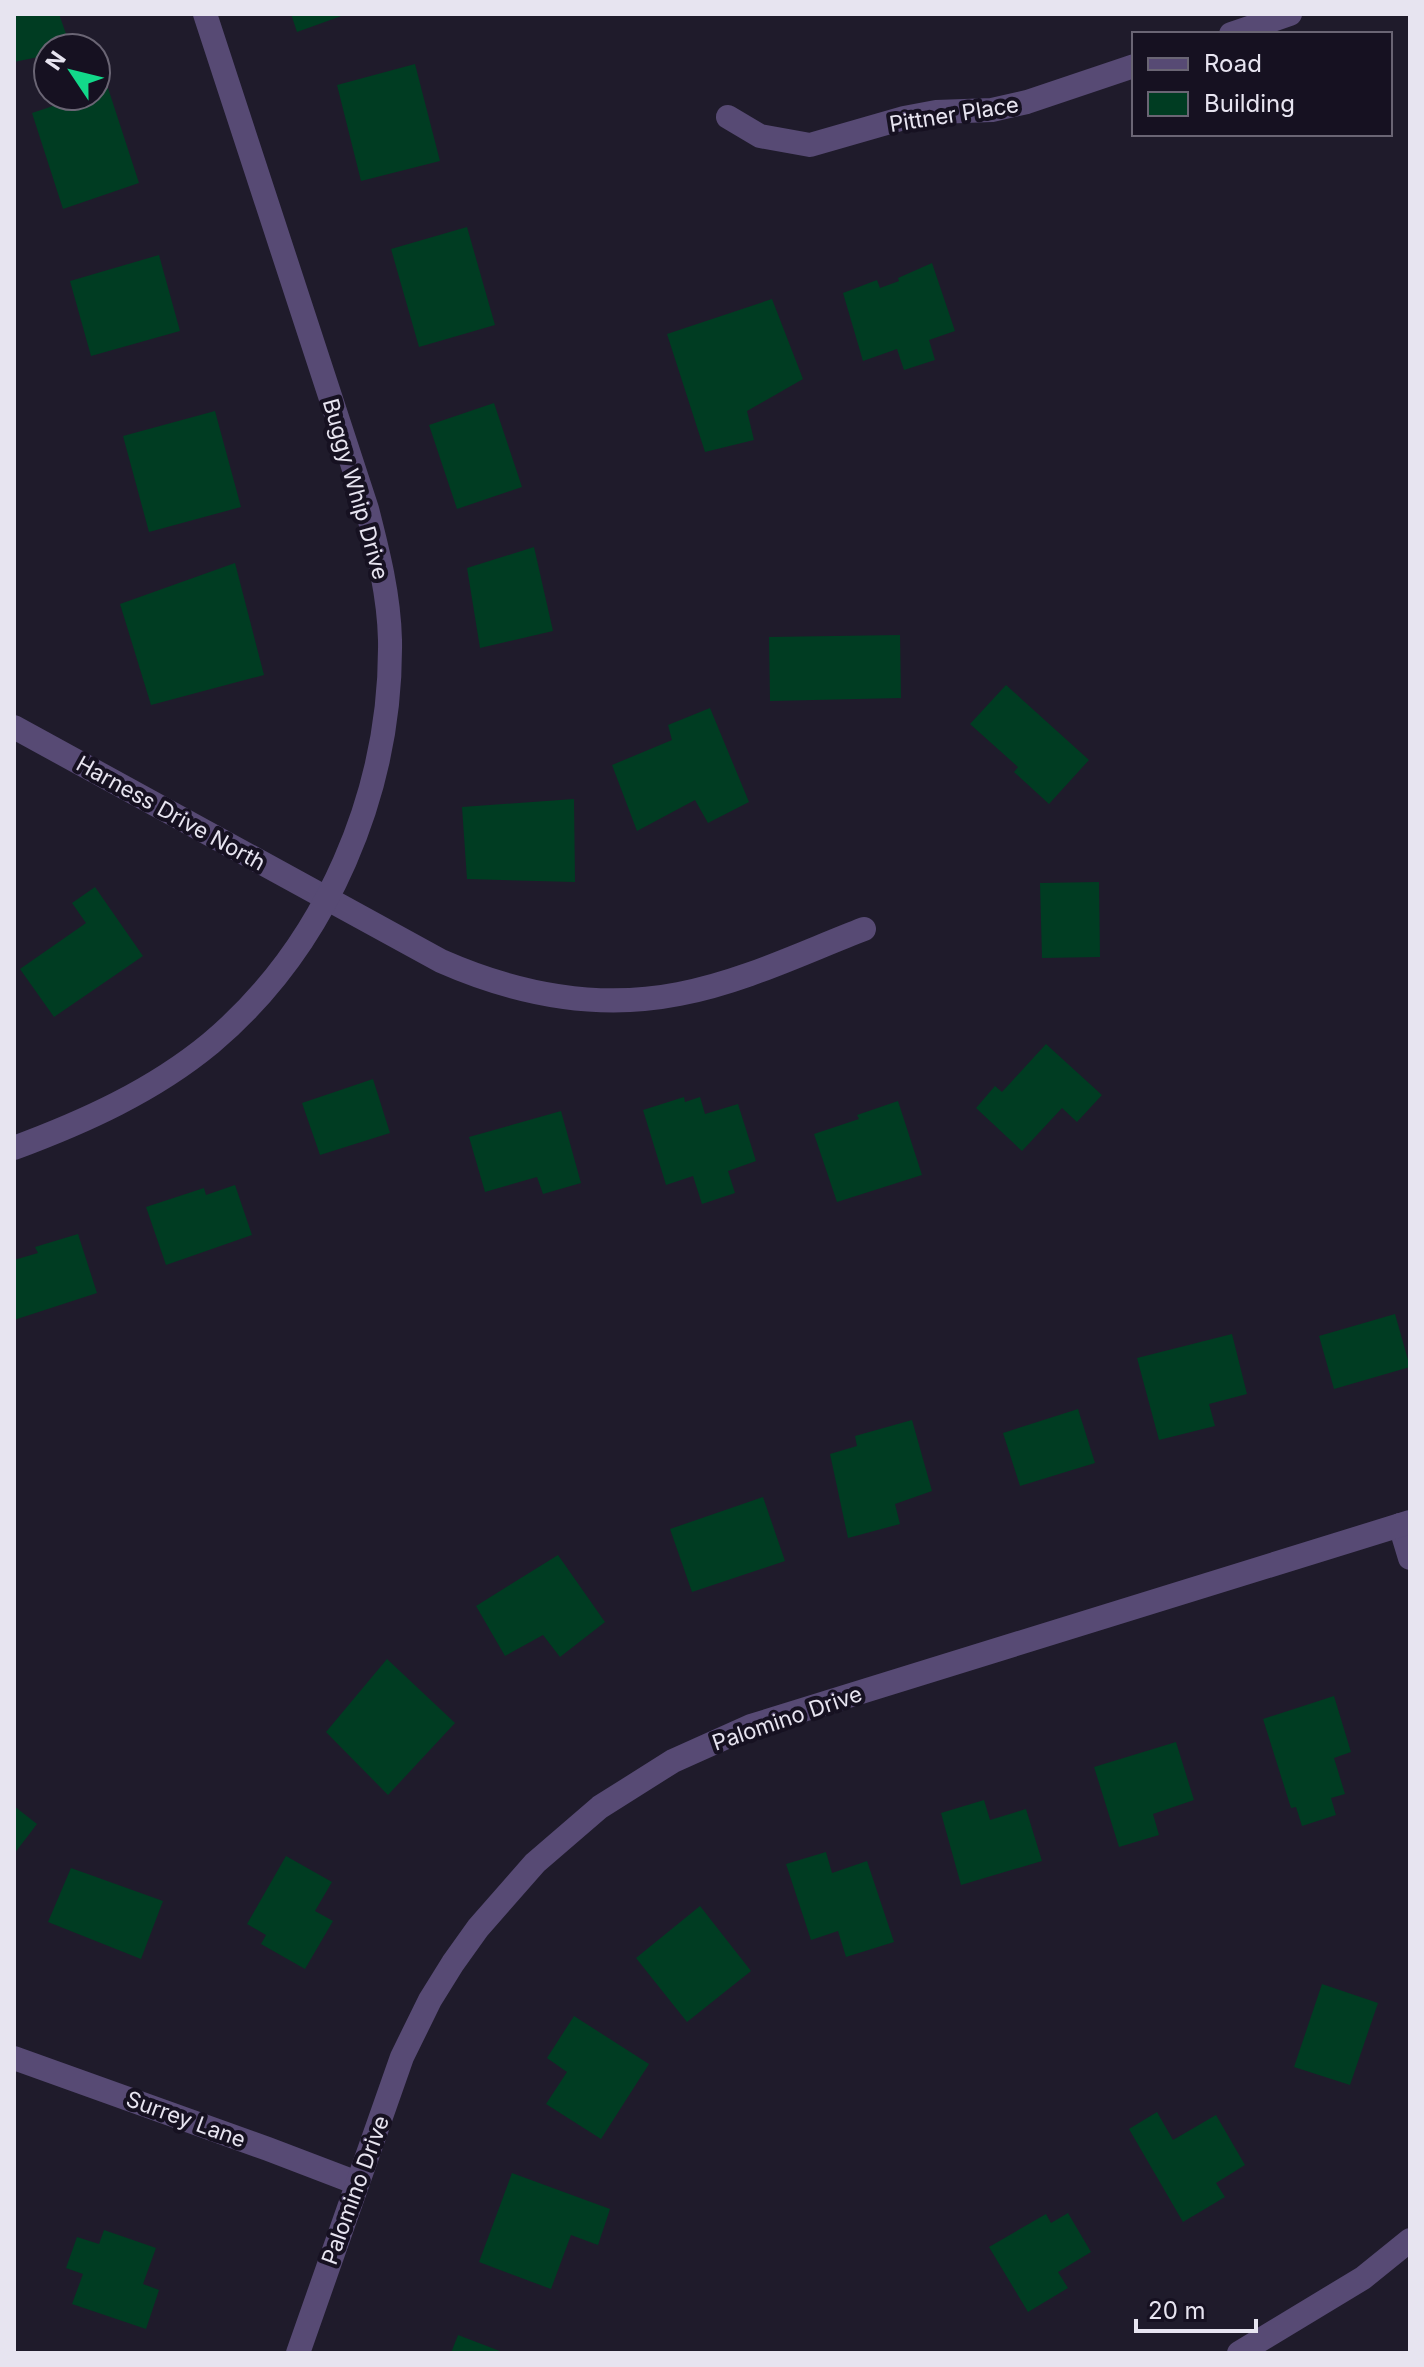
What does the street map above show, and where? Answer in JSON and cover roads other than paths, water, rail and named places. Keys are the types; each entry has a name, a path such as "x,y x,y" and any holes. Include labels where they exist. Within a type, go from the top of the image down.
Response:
{"street":[{"name":"Buggy Whip Drive","path":"14,1148 86,1121 159,1081 210,1043 258,999 299,947 328,898 357,829 377,768 386,716 390,638 383,573 367,509 205,14"},
{"path":"1237,32 1290,14"},
{"name":"Pittner Place","path":"728,117 760,136 810,145 925,114 992,110 1027,102 1132,67"},
{"name":"Harness Drive North","path":"14,727 441,961 469,974 520,990 572,999 626,1000 679,994 730,981 864,929"},
{"path":"1405,1524 1410,1558"},
{"name":"Palomino Drive","path":"298,2353 402,2057 430,2000 478,1928 535,1863 600,1807 660,1769 751,1726 1405,1524"},
{"name":"Surrey Lane","path":"14,2058 357,2183"},
{"path":"1239,2353 1363,2278 1410,2240"}]}
